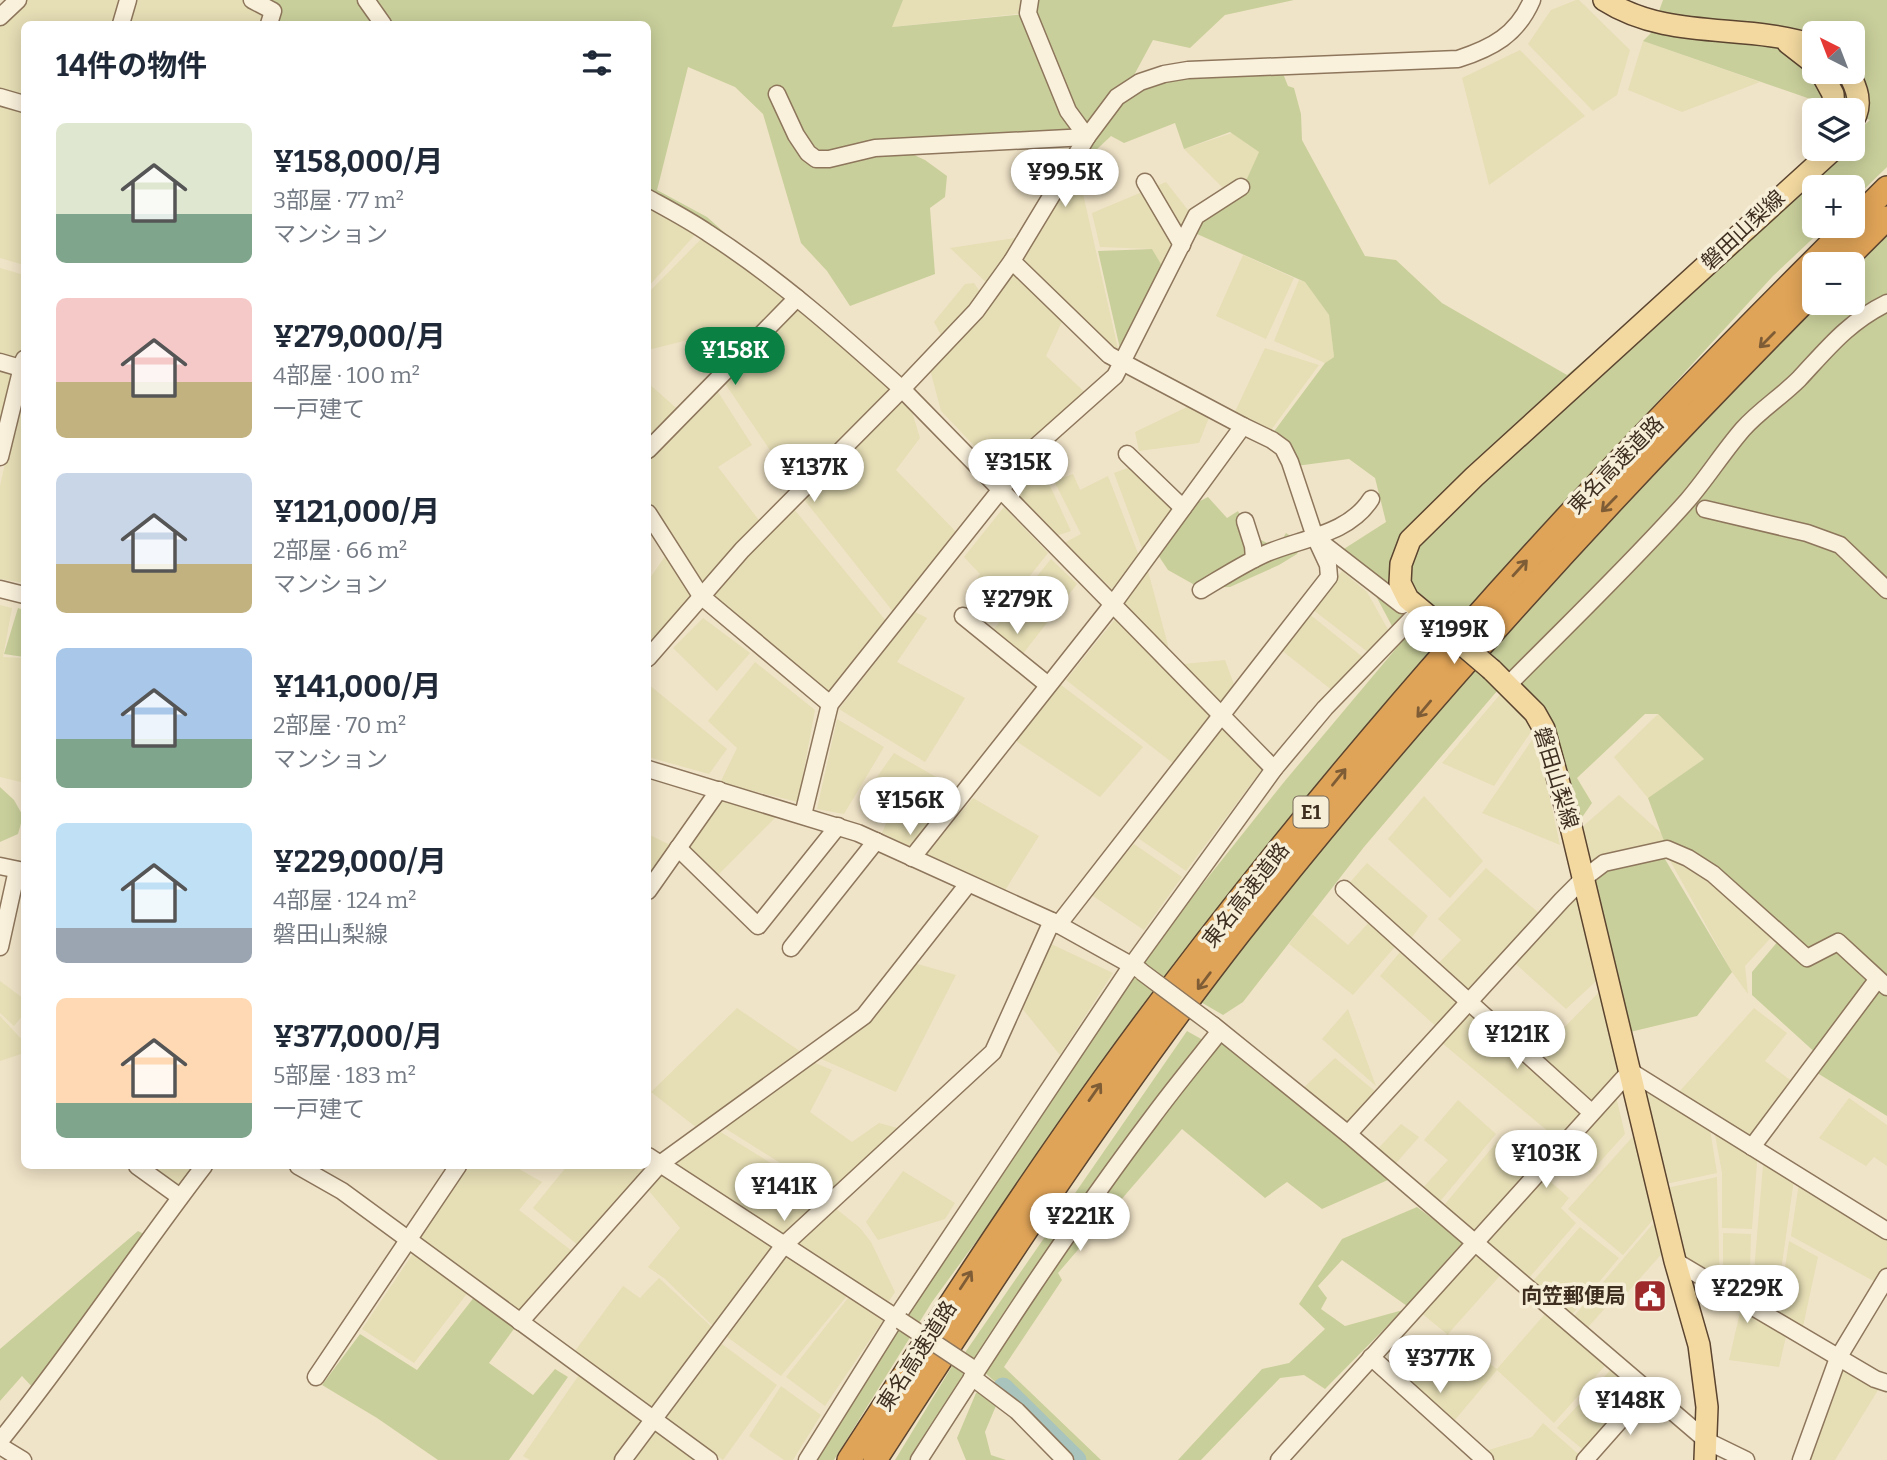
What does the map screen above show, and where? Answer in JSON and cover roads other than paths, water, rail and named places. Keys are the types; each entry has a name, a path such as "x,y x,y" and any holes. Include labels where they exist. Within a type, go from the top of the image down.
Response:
{"highway":[{"path":"1865,210 1887,188"},
{"path":"1854,252 1887,218"},
{"name":"東名高速道路","path":"849,1460 999,1231 1108,1073 1348,765 1556,527 1744,330 1837,238"},
{"name":"東名高速道路","path":"874,1460 1024,1232 1125,1086 1240,933 1453,676 1573,542 1802,304"}],"main road":[{"path":"1604,0 1638,18 1699,30 1791,38 1802,42"},
{"path":"1777,37 1802,55"},
{"name":"磐田山梨線","path":"1795,182 1811,161"},
{"name":"磐田山梨線","path":"1706,1451 1707,1407 1699,1345 1675,1261 1571,827 1544,729 1535,713 1508,685 1416,606 1400,583 1401,564 1410,540 1474,477 1819,161"}],"street":[{"path":"0,17 18,0"},
{"path":"122,21 128,0"},
{"path":"252,0 273,11 270,21"},
{"path":"366,0 381,21"},
{"path":"1030,0 1028,13 1068,111 1087,137"},
{"path":"651,654 742,550 976,311 1013,261 1087,137 1117,97 1140,82 1188,70 1458,59 1489,49 1518,23 1532,0"},
{"path":"777,94 796,135 808,153 816,159 829,159 875,148 1087,137"},
{"path":"0,97 21,103"},
{"path":"1145,182 1182,245"},
{"path":"803,815 830,704 1033,449 1115,376 1196,216 1241,187"},
{"path":"651,200 708,232 797,299 902,389 1274,769"},
{"path":"623,1460 784,1245 993,1052 1055,923 1222,716 1329,577 1328,565 1283,448 1109,355 1013,261"},
{"path":"651,447 797,299"},
{"path":"1508,685 1642,551 1689,498 1743,429 1793,385 1832,341 1870,311 1887,303"},
{"path":"0,362 21,366"},
{"path":"0,457 21,377"},
{"path":"912,858 1112,604 1243,426"},
{"path":"1126,454 1183,508"},
{"path":"1201,590 1254,559 1315,537 1349,521 1365,509 1371,499"},
{"path":"1704,509 1807,533 1840,545 1887,590"},
{"path":"651,518 701,596 830,704"},
{"path":"1245,520 1254,559"},
{"path":"1315,537 1402,605 1416,606"},
{"path":"0,589 21,594"},
{"path":"807,1460 899,1320 1274,769 1416,606"},
{"path":"963,616 1048,685"},
{"path":"651,770 838,826 876,841 1055,923 1137,968 1217,1028 1348,1134 1647,1390 1706,1451 1746,1460"},
{"path":"651,887 719,790"},
{"path":"678,848 758,926 838,826"},
{"path":"791,948 876,841"},
{"path":"1348,1134 1583,879 1604,863 1667,849 1688,858 1713,874 1807,958 1838,942 1882,983 1752,1146"},
{"path":"0,866 21,871 0,947"},
{"path":"968,884 864,1016 654,1160 973,1371 1017,1410 1065,1460"},
{"path":"1344,890 1591,1112"},
{"path":"919,1460 973,1371 1217,1028"},
{"path":"1283,1459 1473,1242 1630,1071 1887,1231"},
{"path":"141,1169 180,1196"},
{"path":"0,1441 86,1329 202,1169"},
{"path":"303,1169 342,1191 709,1460"},
{"path":"316,1377 456,1169"},
{"path":"520,1322 647,1169"},
{"path":"1675,1261 1875,1379 1887,1383"},
{"path":"1801,1460 1838,1357 1887,1277"},
{"path":"1371,1357 1485,1460"},
{"path":"1585,1460 1647,1390"},
{"path":"0,1446 23,1460"}],"waterway":[{"path":"1003,1388 1076,1460"}],"place":[{"name":"向笠郵便局","path":"1650,1296"}]}
